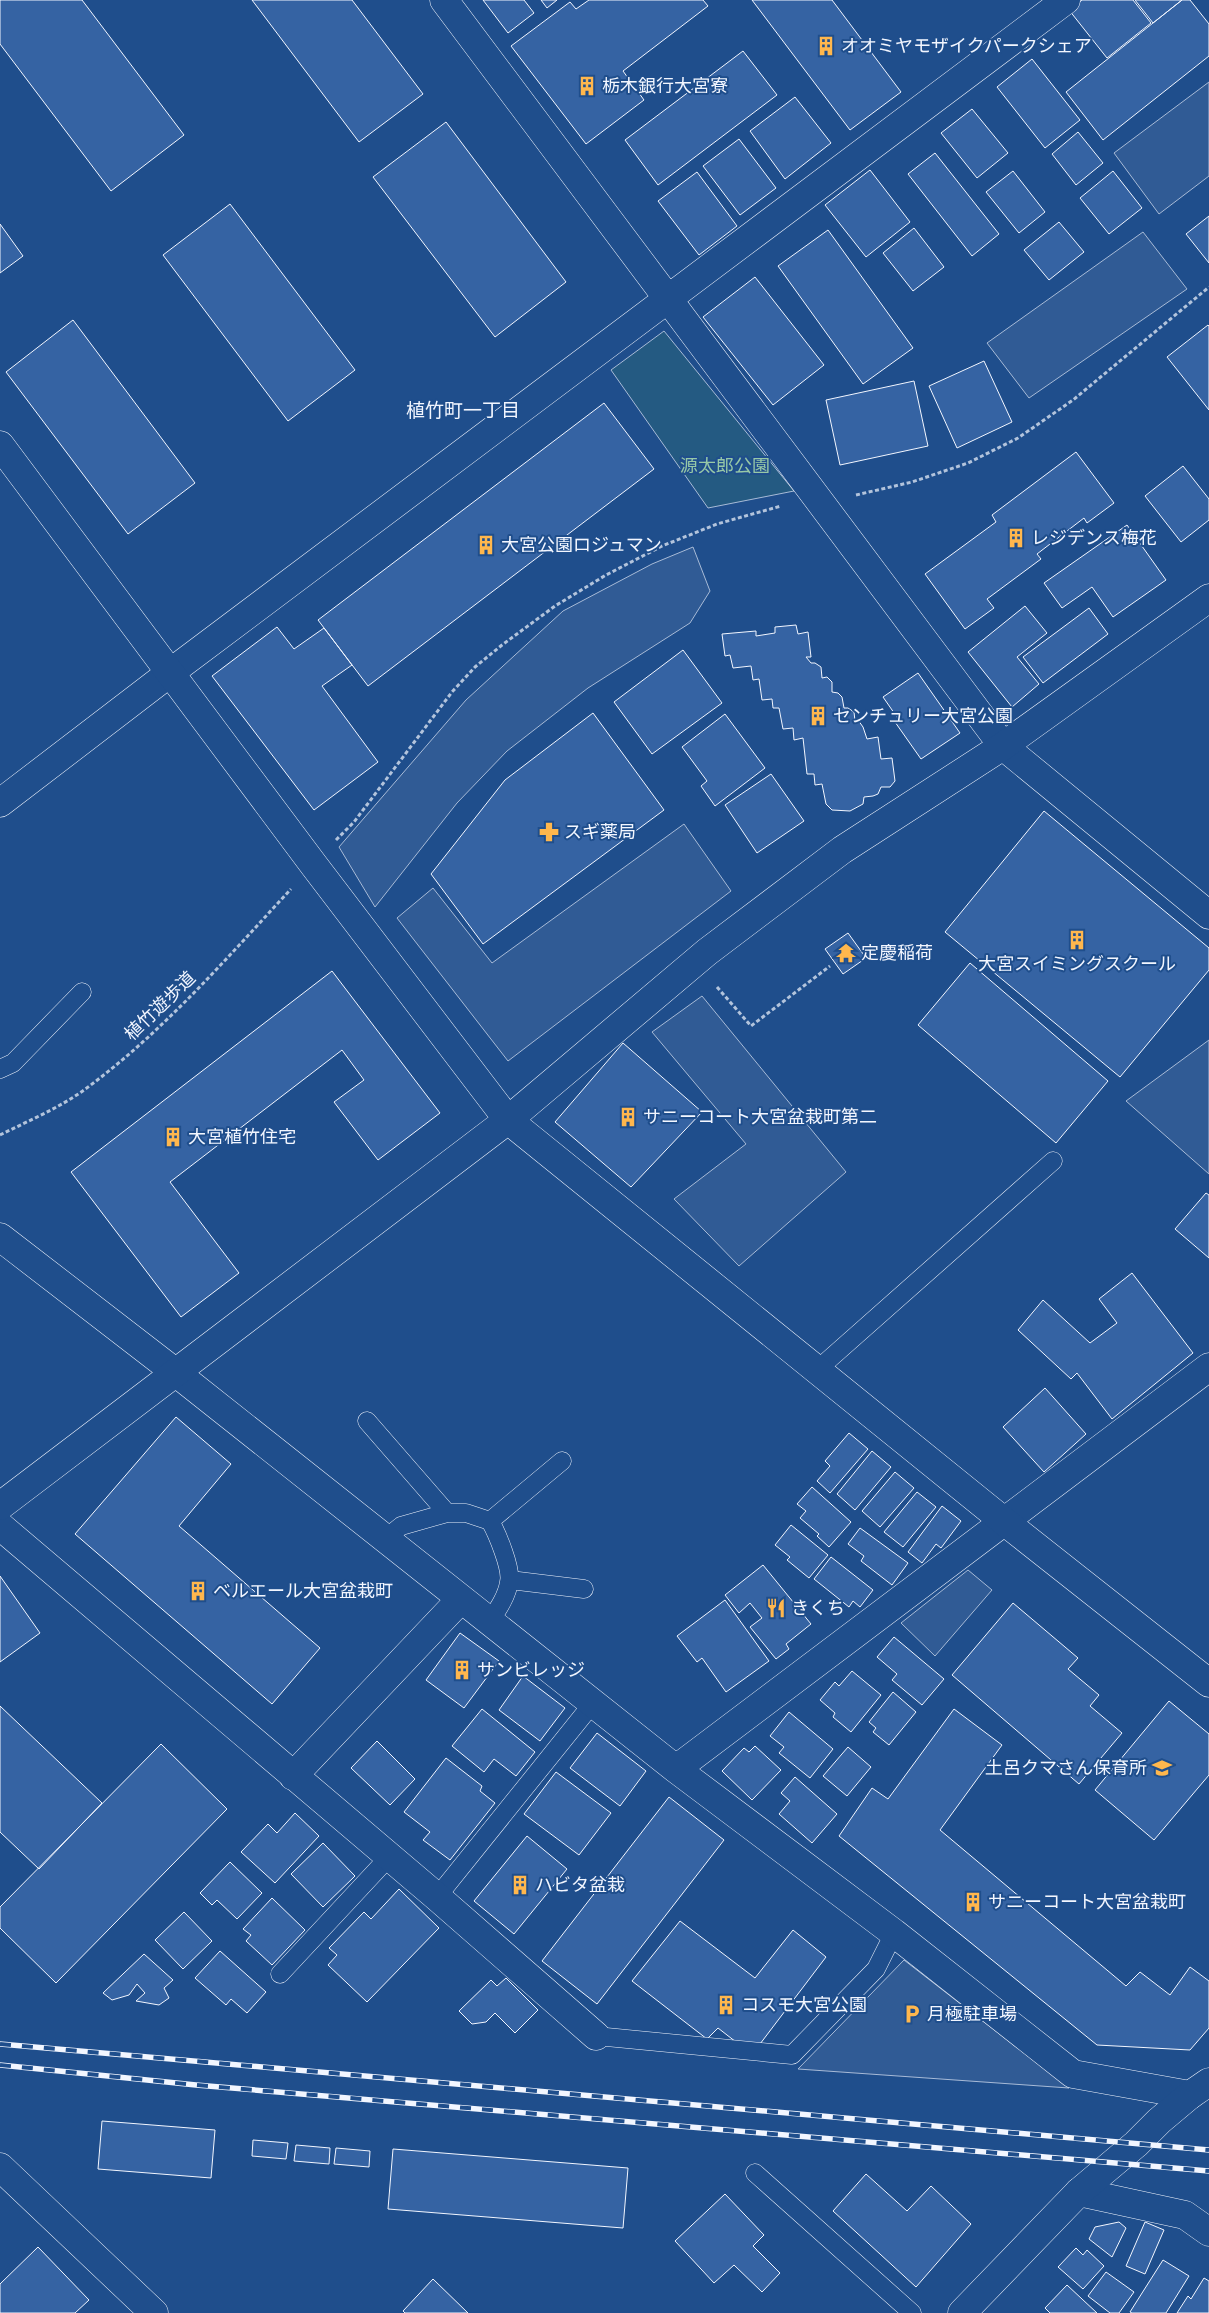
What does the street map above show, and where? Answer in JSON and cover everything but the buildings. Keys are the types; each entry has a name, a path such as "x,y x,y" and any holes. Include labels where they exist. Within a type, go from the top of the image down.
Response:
{"street":[{"path":"444,0 1003,746 1209,915"},
{"path":"0,803 667,298 1066,0"},
{"path":"0,445 313,864 508,1120 1005,1522 1209,1683"},
{"path":"0,1506 508,1120 707,952 818,868 842,850 1003,746 1209,598"},
{"path":"0,1237 175,1372 676,1769 894,1933 1073,2074 1200,2088"},
{"path":"676,1769 1209,1367"},
{"path":"0,1526 292,1776 437,1897 596,2036"},
{"path":"292,1776 461,1598"},
{"path":"962,2313 1079,2192 1200,2088"},
{"path":"0,2167 154,2313"},
{"path":"1079,2192 1184,2215 1209,2232"}],"lane":[{"path":"0,1069 13,1063 82,992"},
{"path":"817,1370 1053,1161"},
{"path":"367,1421 446,1513"},
{"path":"490,1522 562,1461"},
{"path":"385,1538 401,1526 446,1513 466,1513 490,1522 500,1538 510,1580 501,1604 490,1621"},
{"path":"510,1580 584,1589"},
{"path":"437,1897 593,1703"},
{"path":"280,1974 389,1857"},
{"path":"596,2036 792,2055 876,1969 894,1933"},
{"path":"755,2173 912,2313"}],"path":[{"name":"植竹遊歩道","path":"0,1135 82,1091 162,1025 354,822 452,692 475,667 548,611 606,575 662,546 717,524 777,507 820,502 912,482 968,463 1018,438 1073,400 1209,286"},
{"path":"716,985 751,1026 830,966"}],"green space":[{"name":"源太郎公園","path":"664,331 794,491 708,508 611,370"}],"shaded area":[{"path":"1209,82 1209,176 1159,214 1114,153"},
{"path":"1143,232 1187,289 1029,398 987,343"},
{"path":"693,547 710,591 690,623 588,688 507,751 457,803 375,907 339,847 466,700 563,611 652,564"},
{"path":"684,824 731,891 508,1061 397,918 433,888 492,963"},
{"path":"702,996 846,1172 739,1266 674,1199 746,1144 652,1032"},
{"path":"1209,1040 1209,1174 1126,1101"},
{"path":"968,1570 992,1590 935,1656 901,1623"},
{"name":"月極駐車場","path":"904,1960 1069,2088 798,2069"}],"railway":[{"path":"0,2044 1209,2150"},
{"path":"0,2065 196,2085 1209,2171"}],"place":[{"name":"オオミヤモザイクパークシェア","path":"826,46"},
{"name":"栃木銀行大宮寮","path":"587,86"},
{"name":"レジデンス梅花","path":"1016,538"},
{"name":"大宮公園ロジュマン","path":"486,545"},
{"name":"センチュリー大宮公園","path":"818,716"},
{"name":"スギ薬局","path":"549,832"},
{"name":"大宮スイミングスクール","path":"1077,940"},
{"name":"定慶稲荷","path":"846,953"},
{"name":"サニーコート大宮盆栽町第二","path":"628,1117"},
{"name":"大宮植竹住宅","path":"173,1137"},
{"name":"ベルエール大宮盆栽町","path":"198,1591"},
{"name":"きくち","path":"776,1608"},
{"name":"サンビレッジ","path":"462,1670"},
{"name":"土呂クマさん保育所","path":"1162,1768"},
{"name":"ハビタ盆栽","path":"520,1885"},
{"name":"サニーコート大宮盆栽町","path":"973,1902"},
{"name":"コスモ大宮公園","path":"726,2005"},
{"name":"月極駐車場","path":"912,2014"}],"district":[{"name":"植竹町一丁目","path":"463,410"}]}
